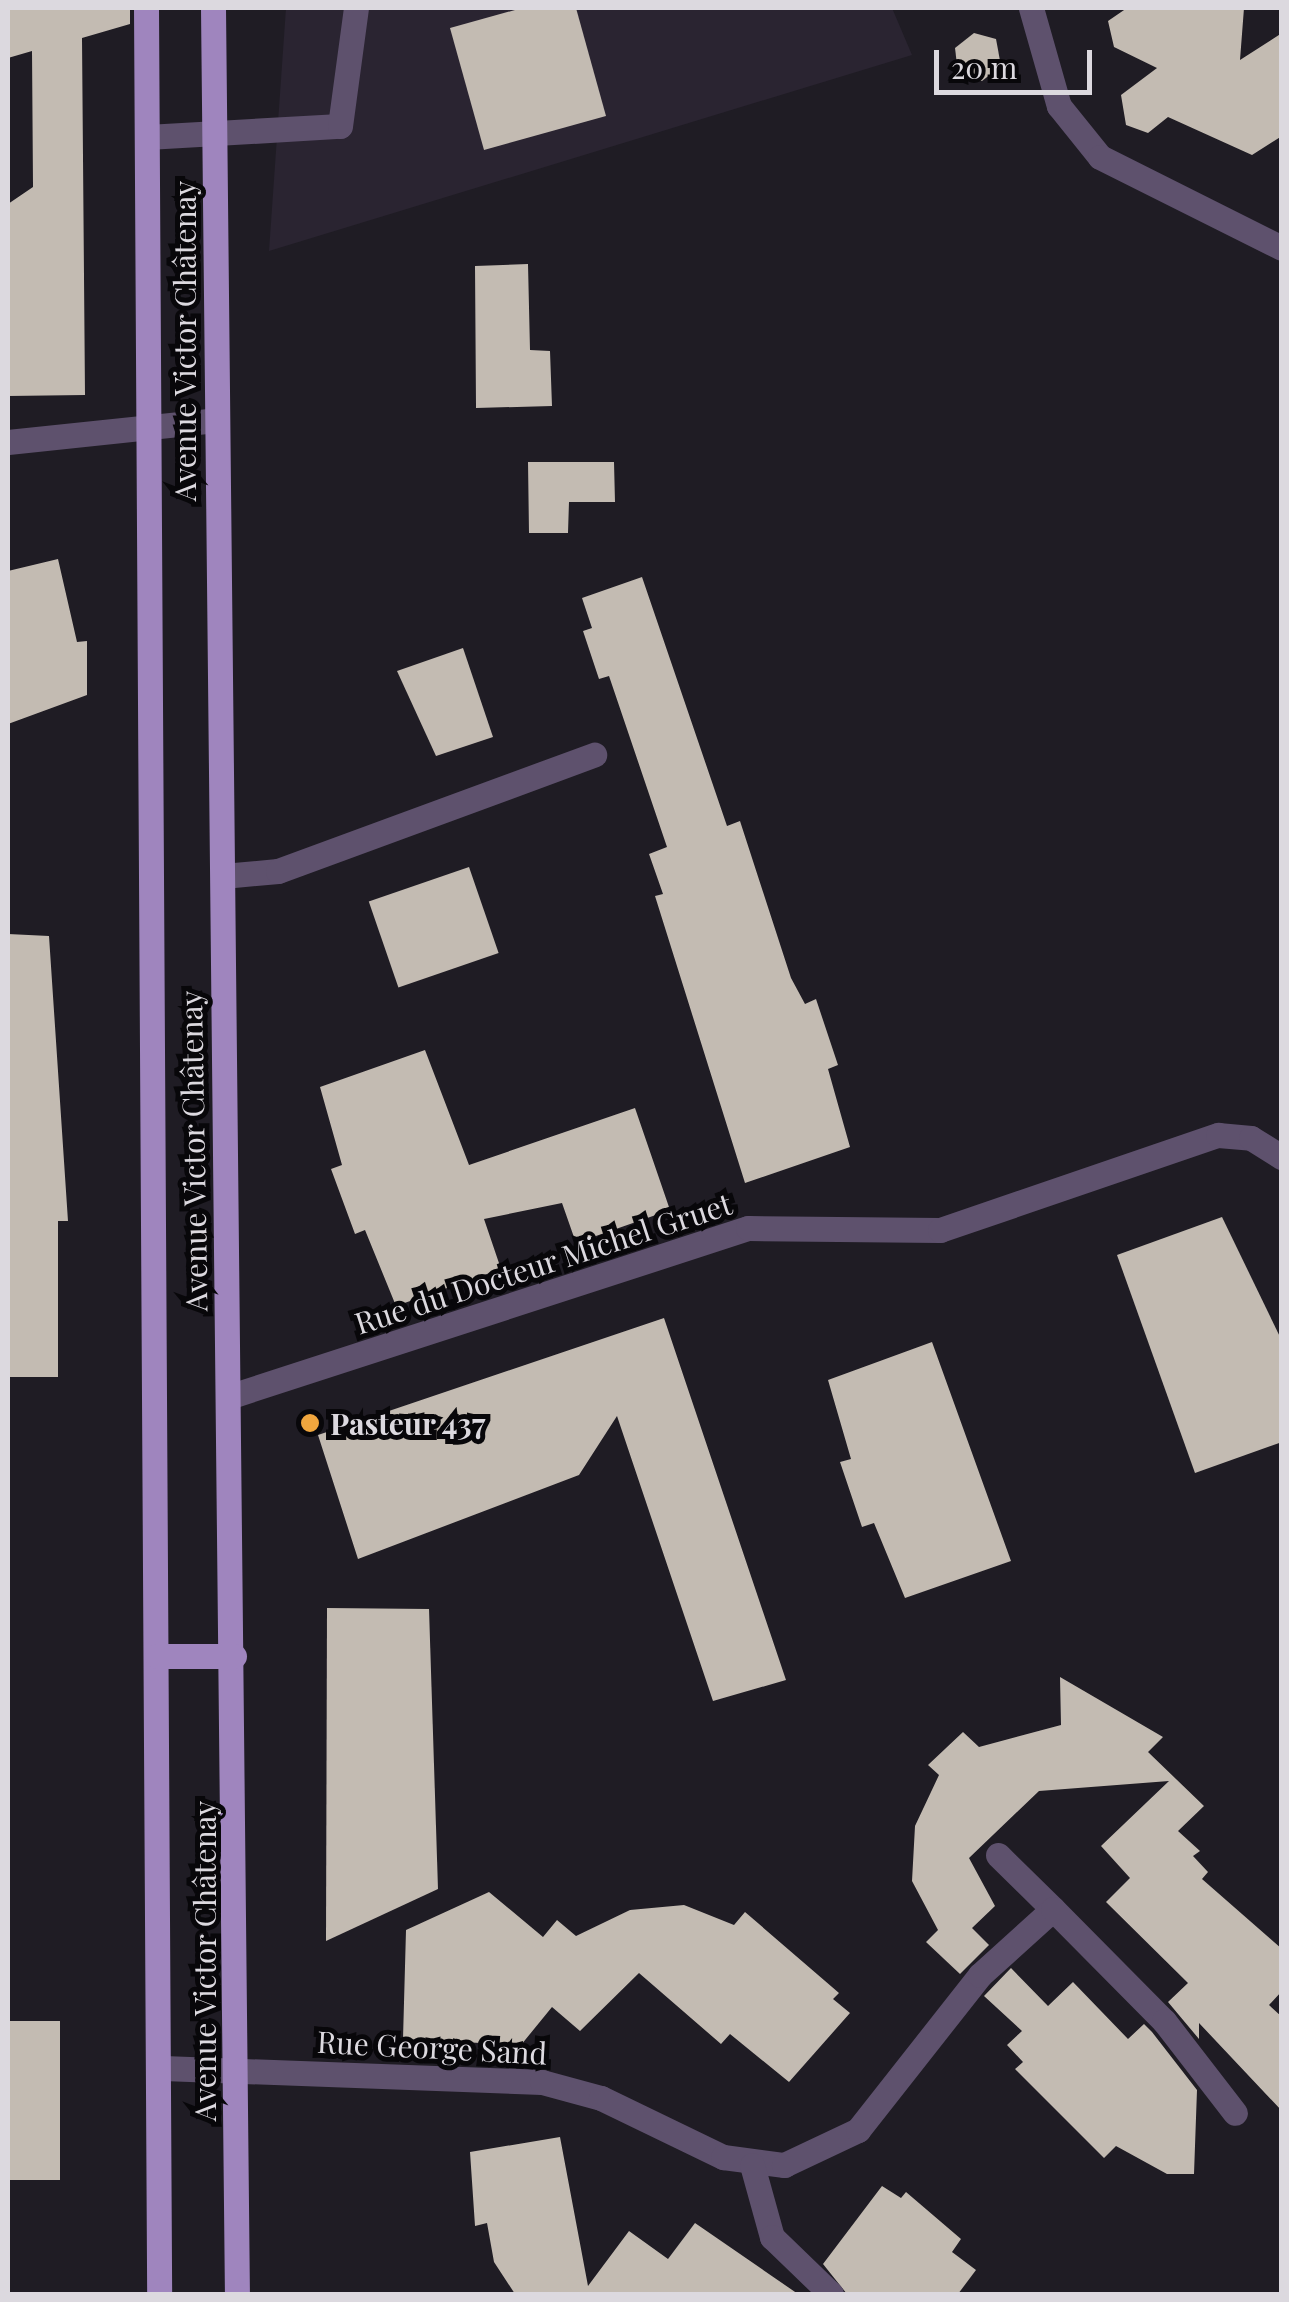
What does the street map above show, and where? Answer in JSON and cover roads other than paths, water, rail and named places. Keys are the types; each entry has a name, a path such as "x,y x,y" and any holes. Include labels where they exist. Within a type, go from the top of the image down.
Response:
{"main road":[{"name":"Avenue Victor Châtenay","path":"146,8 156,1656 163,2068 159,2294"},
{"name":"Avenue Victor Châtenay","path":"213,8 239,2073 237,2294"},
{"path":"156,1656 234,1656"}],"street":[{"path":"147,137 340,126 356,8"},
{"path":"1030,8 1059,106 1100,158 1282,248"},
{"path":"8,442 216,420"},
{"path":"223,876 278,871 594,756"},
{"name":"Rue du Docteur Michel Gruet","path":"228,1397 748,1228 940,1230 1218,1134 1251,1138 1282,1157"},
{"path":"998,1856 1164,2021 1235,2113"},
{"name":"Rue George Sand","path":"163,2068 542,2082 601,2098 752,2164 813,2158 858,2130 980,1976 1053,1909"},
{"path":"752,2164 772,2238 832,2294"}],"place":[{"name":"Pasteur 437","path":"310,1423"}]}
